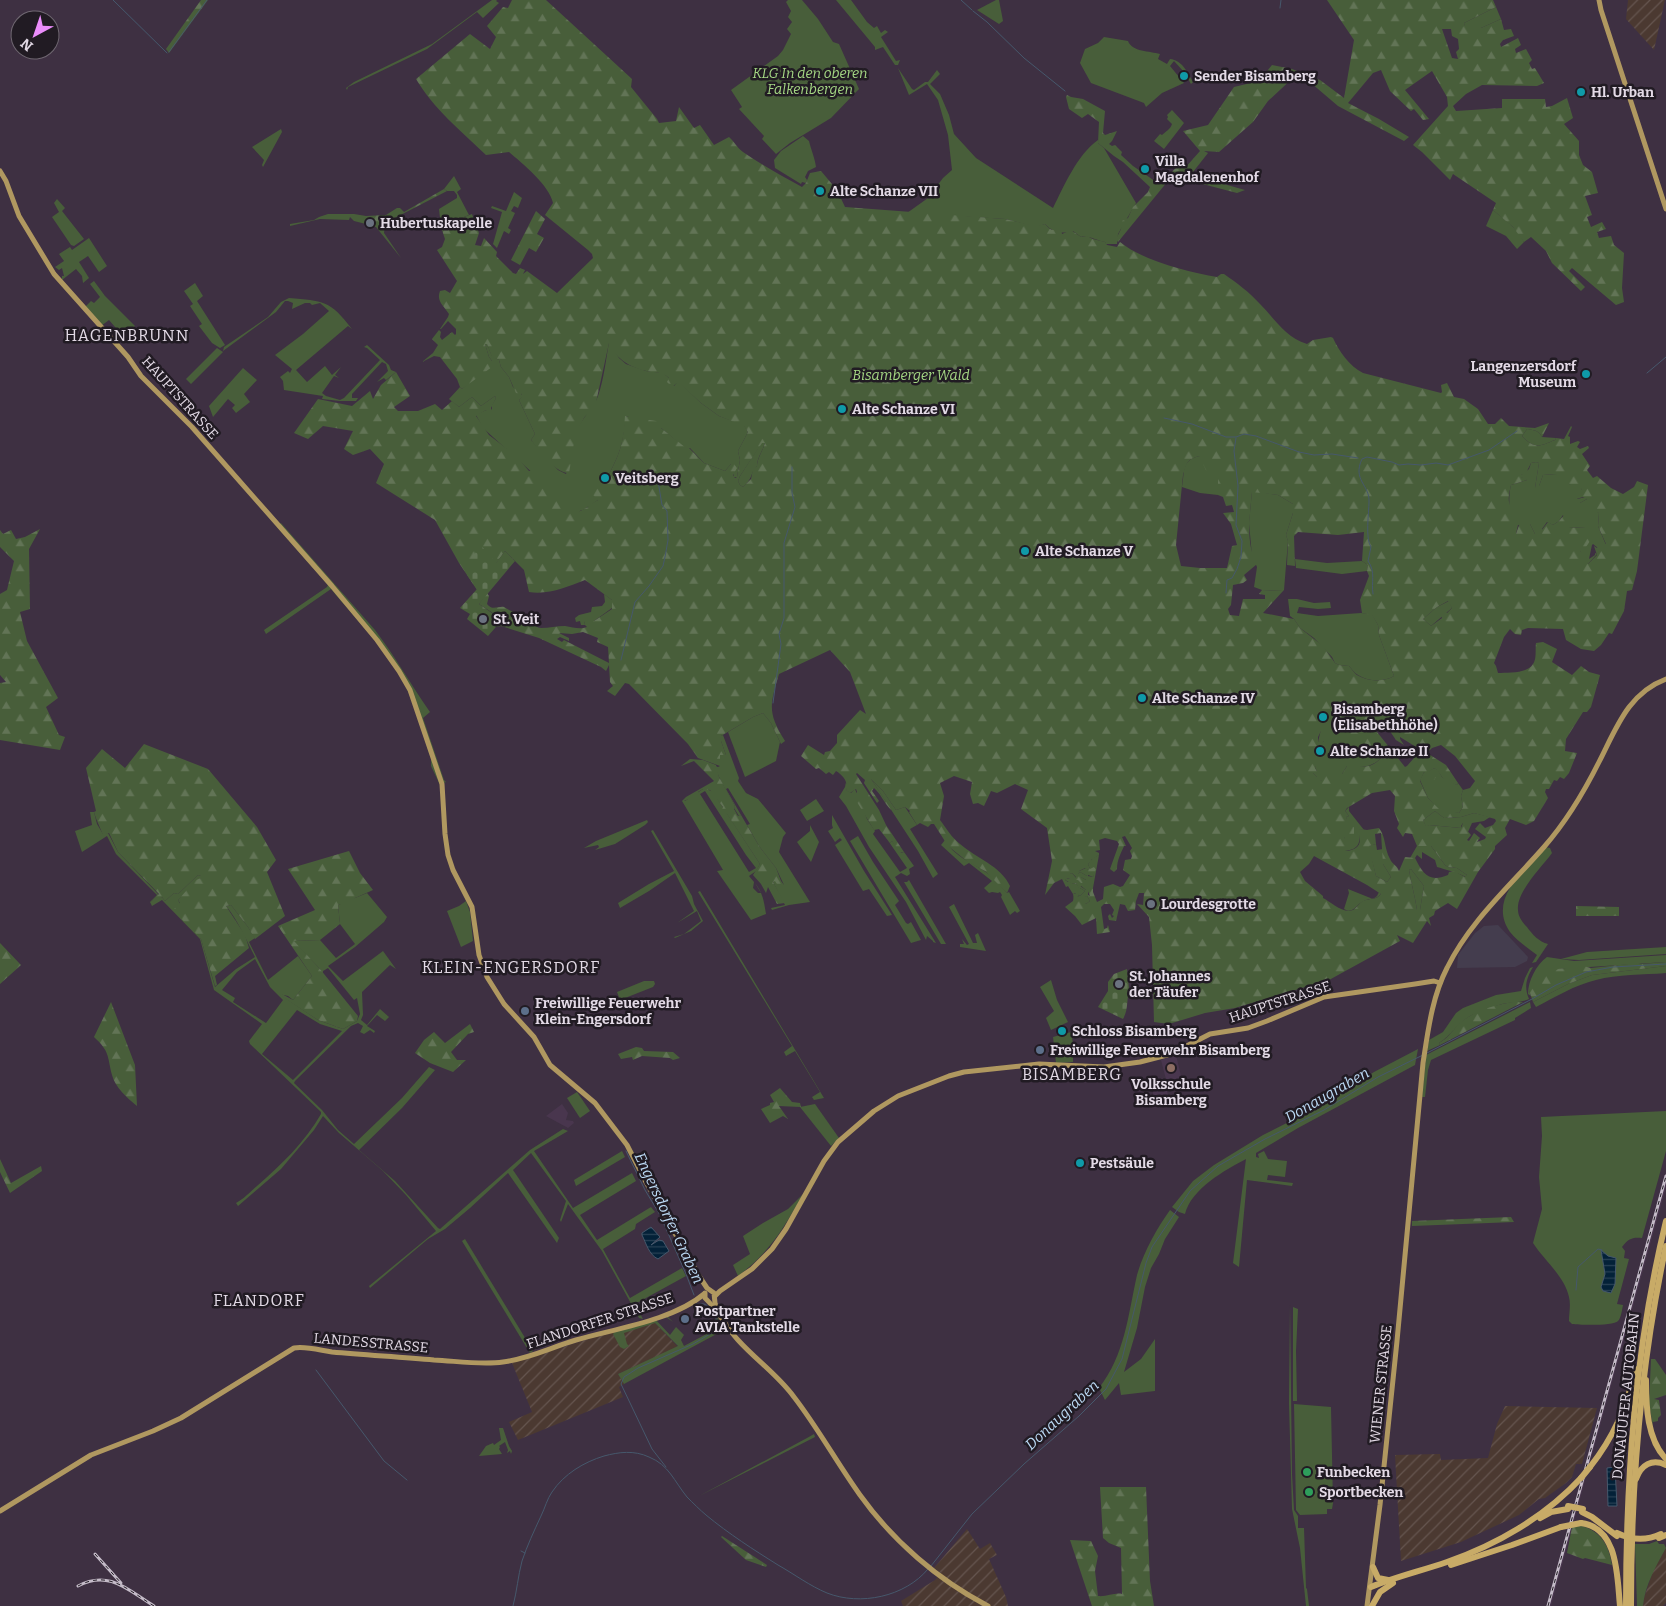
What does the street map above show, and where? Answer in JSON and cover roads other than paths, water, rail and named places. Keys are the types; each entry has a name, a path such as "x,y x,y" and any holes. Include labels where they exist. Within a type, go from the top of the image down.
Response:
{"highway":[{"name":"DONAUUFER AUTOBAHN","path":"1626,1606 1628,1481 1632,1424 1642,1349 1657,1261 1666,1222"},
{"name":"DONAUUFER AUTOBAHN","path":"1631,1606 1633,1485 1638,1425 1655,1295 1666,1246"},
{"path":"1458,1562 1487,1550 1531,1522 1544,1513 1581,1478 1607,1443 1623,1412 1642,1349"},
{"path":"1645,1363 1650,1428 1656,1446 1666,1459"},
{"path":"1633,1485 1639,1471 1646,1464 1656,1462 1666,1465"},
{"path":"1544,1513 1568,1508 1583,1510 1596,1516 1617,1535 1639,1539 1663,1534"},
{"path":"1370,1606 1380,1592 1391,1582 1465,1555 1531,1522"},
{"path":"1370,1587 1458,1562 1561,1527 1581,1523 1597,1530 1609,1544 1615,1564 1620,1606"},
{"path":"1373,1566 1378,1578 1391,1582"}],"main road":[{"path":"1600,0 1600,10 1666,209"},
{"name":"HAUPTSTRASSE","path":"0,172 23,224 54,274 128,356 141,376 192,427 368,628 399,671 410,690 442,784 448,855 453,870 472,907 479,955 487,977 504,1004 532,1034 550,1065 593,1100 623,1140 709,1295 752,1269 770,1252 784,1233 829,1153 849,1131 882,1104 898,1096 956,1073 1039,1064 1104,1066 1157,1058 1183,1048 1204,1036 1248,1028 1324,997 1415,984 1435,978 1441,981"},
{"name":"WIENER STRASSE","path":"1370,1606 1370,1587 1397,1341 1423,1064 1431,1013 1441,981 1453,956 1476,923 1563,824 1587,784 1628,706 1647,688 1666,679"},
{"path":"709,1295 728,1328 741,1344 777,1377 794,1396 874,1513 901,1543 933,1570 962,1591 988,1606"},
{"name":"FLANDORFER STRASSE","path":"511,1361 653,1319 709,1295"},
{"name":"LANDESSTRASSE","path":"0,1511 91,1455 181,1418 290,1350 299,1348 437,1360 511,1361"}],"water":[{"path":"651,1227 660,1237 651,1245 659,1240 663,1241 669,1251 658,1259 650,1252 642,1235"},
{"path":"1601,1250 1608,1256 1616,1258 1615,1284 1611,1293 1603,1291 1601,1287 1605,1274"},
{"path":"1615,1467 1617,1506 1608,1506 1607,1468"}],"waterway":[{"path":"113,0 167,53"},
{"path":"169,52 207,0"},
{"path":"961,0 972,10"},
{"path":"1280,8 1281,0"},
{"path":"973,11 1024,58 1065,91"},
{"path":"1647,373 1666,357"},
{"path":"1164,418 1192,424 1226,437 1236,437 1244,434 1256,436 1299,452 1358,458"},
{"path":"1373,594 1373,573 1368,561 1371,547 1368,532 1369,496 1359,472 1362,459 1367,457 1399,465 1436,463 1448,465 1489,450 1517,431"},
{"path":"1226,593 1227,580 1232,578 1241,557 1242,541 1236,525 1238,486 1234,451 1236,438"},
{"path":"773,703 781,644 779,634 784,618 784,543 795,507 792,493 792,467"},
{"name":"Engersdorfer Graben","path":"621,660 635,602 663,566 665,557 668,540 667,511 662,505 657,475"},
{"name":"Donaugraben","path":"1427,1053 1556,985 1586,972 1613,967 1666,964"},
{"name":"Donaugraben","path":"931,1566 972,1514 1106,1389 1122,1359 1146,1263 1152,1247 1190,1191 1218,1166 1265,1139 1324,1110 1378,1077 1423,1055"},
{"name":"Engersdorfer Graben","path":"626,1151 645,1190 660,1215 694,1295"},
{"path":"1576,1290 1578,1267 1598,1249 1602,1250"},
{"name":"Engersdorfer Graben","path":"666,1467 652,1449 621,1384 624,1377 638,1368 693,1344 717,1330 713,1311 704,1304 696,1304"},
{"path":"316,1370 384,1461 407,1480"},
{"name":"Donaugraben","path":"513,1606 522,1561 552,1492 568,1474 582,1465 604,1456 621,1453 638,1453 662,1464 687,1497 715,1522 742,1542 827,1593 853,1599 881,1596 907,1586 928,1569"},
{"name":"Donaugraben","path":"521,1551 525,1553"}],"railway":[{"path":"1548,1606 1666,1176"},
{"path":"95,1554 121,1583"},
{"path":"78,1586 89,1581 109,1581 118,1584 154,1606"}],"place":[{"name":"Sender Bisamberg","path":"1184,76"},
{"name":"Hl. Urban","path":"1581,92"},
{"name":"Villa Magdalenenhof","path":"1145,169"},
{"name":"Alte Schanze VII","path":"820,191"},
{"name":"Hubertuskapelle","path":"370,223"},
{"name":"Langenzersdorf Museum","path":"1586,374"},
{"name":"Alte Schanze VI","path":"842,409"},
{"name":"Veitsberg","path":"605,478"},
{"name":"Alte Schanze V","path":"1025,551"},
{"name":"St. Veit","path":"483,619"},
{"name":"Alte Schanze IV","path":"1142,698"},
{"name":"Bisamberg (Elisabethhöhe)","path":"1323,717"},
{"name":"Alte Schanze II","path":"1320,751"},
{"name":"Lourdesgrotte","path":"1151,904"},
{"name":"St. Johannes der Täufer","path":"1119,984"},
{"name":"Freiwillige Feuerwehr Klein-Engersdorf","path":"525,1011"},
{"name":"Schloss Bisamberg","path":"1062,1031"},
{"name":"Freiwillige Feuerwehr Bisamberg","path":"1040,1050"},
{"name":"Volksschule Bisamberg","path":"1171,1068"},
{"name":"Pestsäule","path":"1080,1163"},
{"name":"Postpartner AVIA Tankstelle","path":"685,1319"},
{"name":"Funbecken","path":"1307,1472"},
{"name":"Sportbecken","path":"1309,1492"}],"district":[{"name":"HAGENBRUNN","path":"127,335"},
{"name":"KLEIN-ENGERSDORF","path":"511,967"},
{"name":"BISAMBERG","path":"1072,1074"},
{"name":"FLANDORF","path":"259,1300"}],"park label":[{"name":"KLG In den oberen Falkenbergen","path":"810,82"},
{"name":"Bisamberger Wald","path":"911,375"}]}
